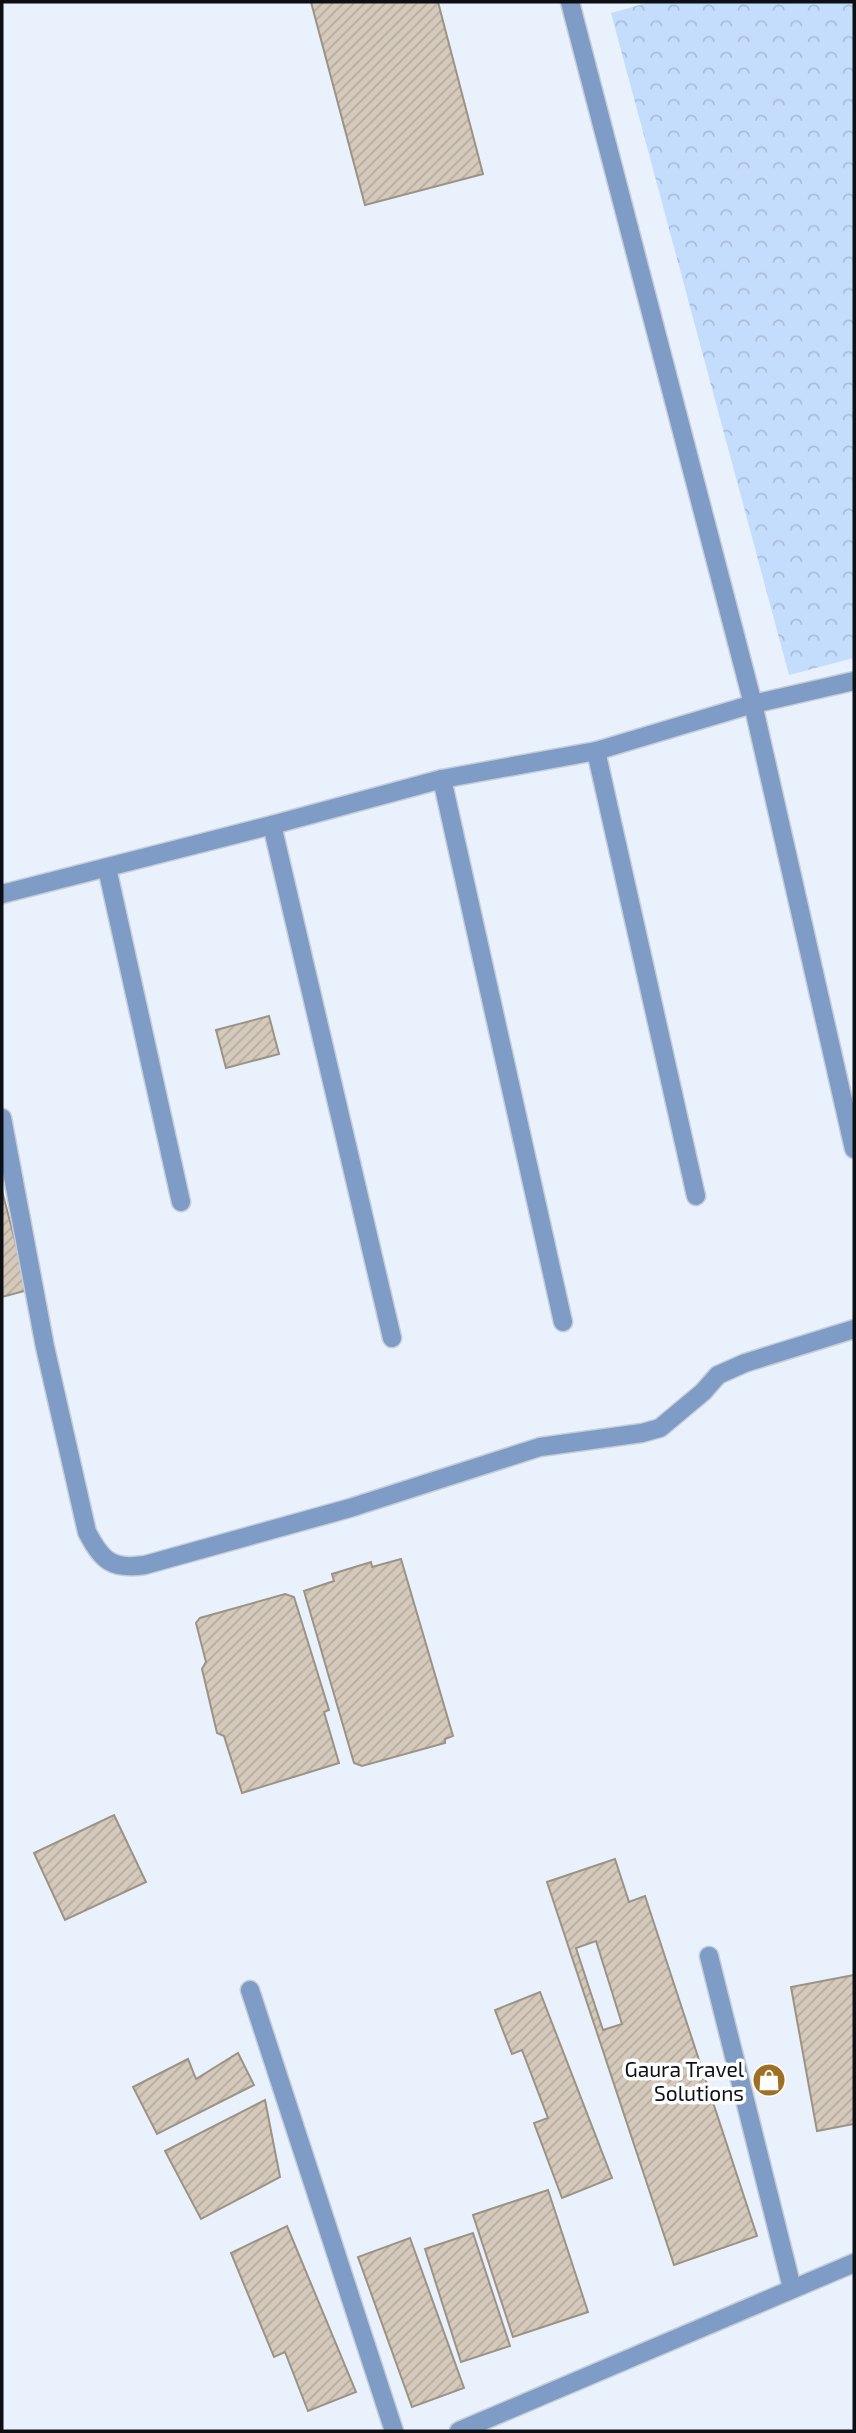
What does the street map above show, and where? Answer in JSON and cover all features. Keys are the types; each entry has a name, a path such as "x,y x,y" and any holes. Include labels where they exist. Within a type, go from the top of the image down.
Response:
{"street":[{"path":"570,2 753,704 854,1149"},
{"path":"2,894 442,779 596,751 753,704 854,681"},
{"path":"596,751 696,1196"},
{"path":"442,779 563,1322"},
{"path":"272,825 392,1338"},
{"path":"107,868 181,1202"},
{"path":"2,1118 45,1347 87,1532 98,1553 109,1562 124,1568 145,1565 350,1508 540,1447 642,1433 660,1428 703,1392 718,1375 745,1363 854,1329"},
{"path":"709,1956 792,2288"},
{"path":"250,1990 394,2431"},
{"path":"459,2431 854,2263"}],"green space":[{"path":"650,2 854,2 854,658 789,675 611,13"}],"building":[{"path":"311,2 438,2 483,174 365,205"},
{"path":"269,1016 279,1054 226,1068 216,1030"},
{"path":"2,1191 28,1290 2,1297"},
{"path":"401,1559 453,1736 445,1739 445,1743 362,1766 354,1763 304,1591 334,1581 332,1574 371,1562 372,1567"},
{"path":"285,1594 294,1597 329,1710 324,1712 339,1763 242,1793 224,1736 217,1733 202,1669 206,1662 196,1623 200,1618"},
{"path":"114,1815 146,1882 65,1920 34,1853"},
{"path":"615,1859 629,1902 645,1896 757,2236 674,2265 547,1882","holes":["596,1941 622,2024 603,2030 576,1948"]},
{"path":"854,1975 854,2124 817,2131 791,1987"},
{"path":"540,1992 612,2178 562,2198 534,2123 548,2118 522,2050 512,2054 495,2010"},
{"path":"238,2053 254,2085 157,2134 133,2087 188,2059 196,2079"},
{"path":"265,2100 280,2177 201,2219 165,2151"},
{"path":"548,2190 588,2312 513,2337 473,2215"},
{"path":"287,2226 356,2392 308,2411 285,2352 274,2357 231,2253"},
{"path":"473,2233 510,2346 461,2362 425,2249"},
{"path":"410,2238 464,2388 412,2407 358,2257"}],"place":[{"name":"Gaura Travel Solutions","path":"769,2080"}]}
